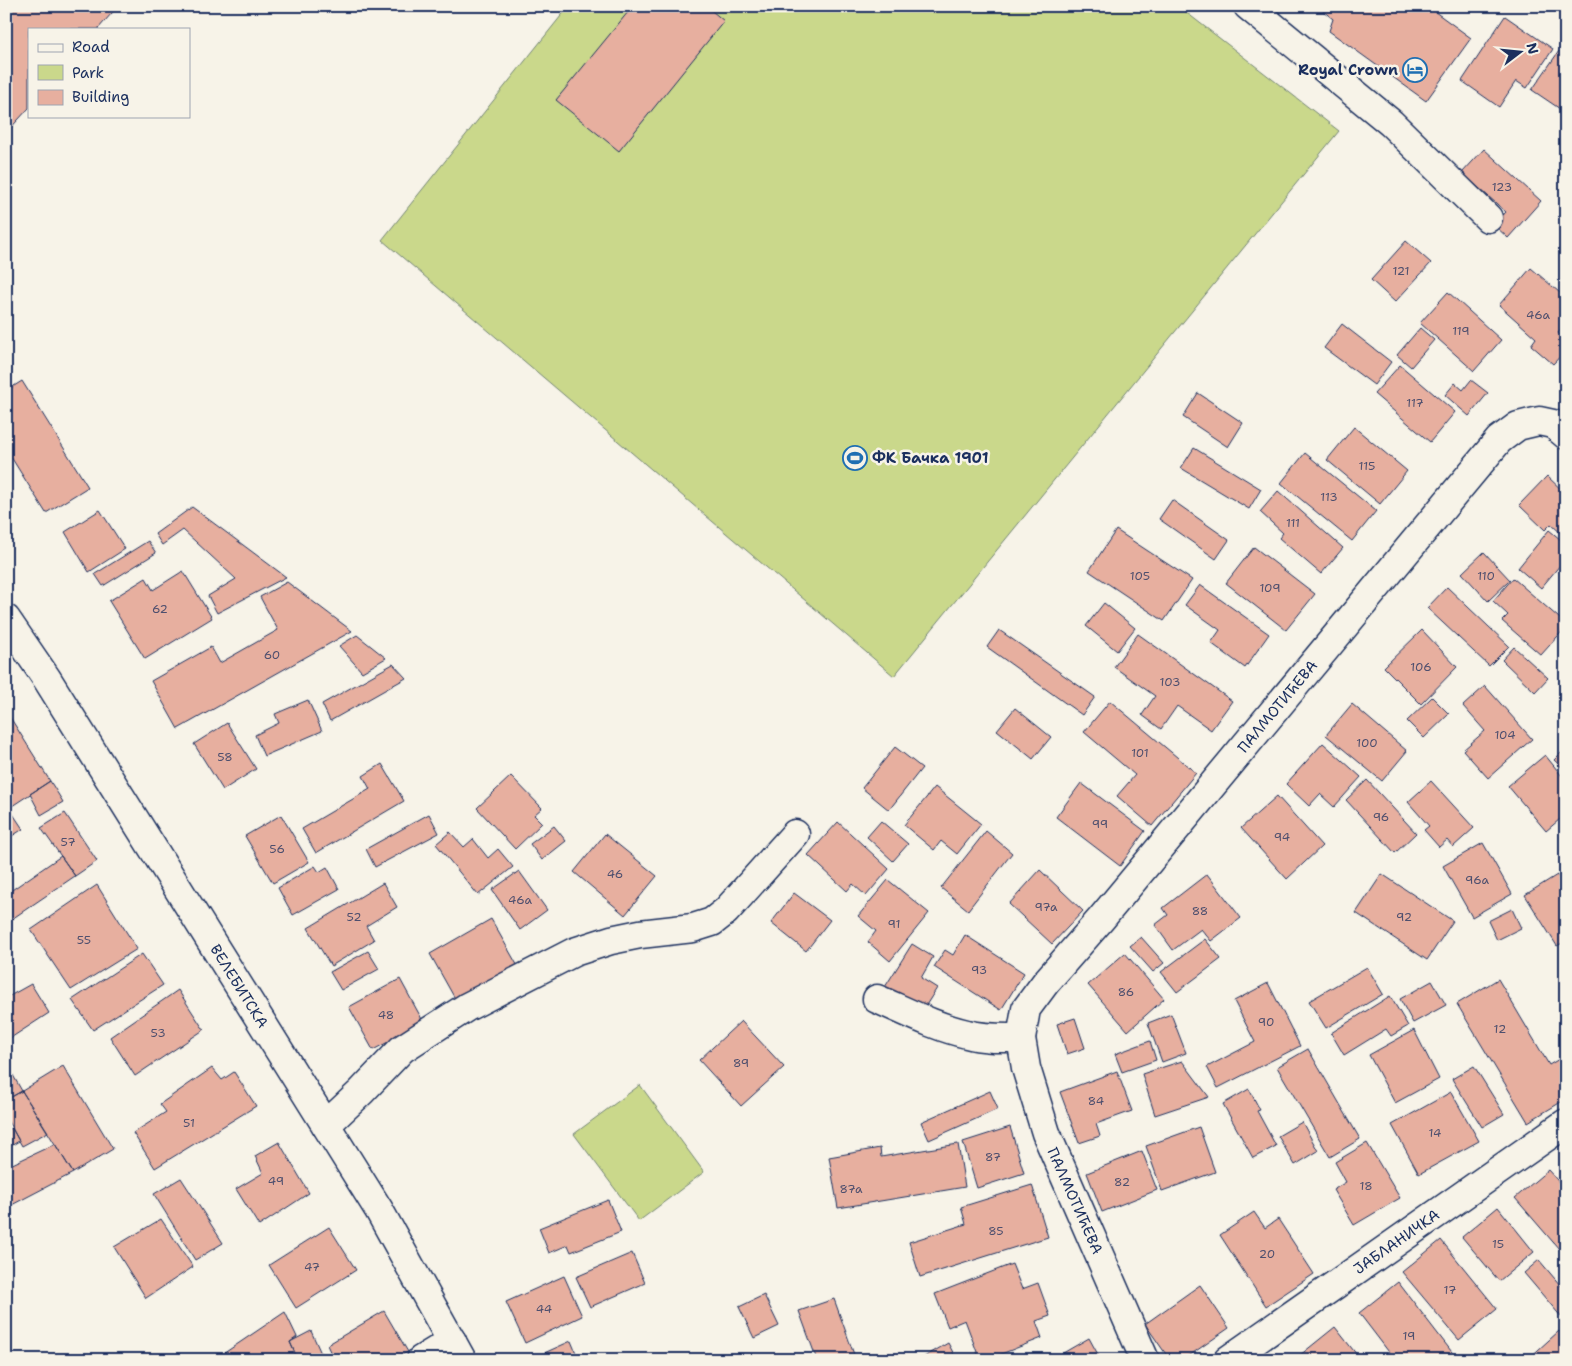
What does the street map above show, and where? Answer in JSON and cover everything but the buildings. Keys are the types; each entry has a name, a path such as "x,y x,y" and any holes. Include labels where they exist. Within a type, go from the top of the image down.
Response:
{"street":[{"path":"1248,6 1391,123 1488,218"},
{"name":"ПАЛМОТИЋЕВА","path":"1145,1360 1046,1133 1026,1068 1021,1038 1026,1009 1046,982 1108,911 1499,440 1518,426 1539,421 1553,424 1566,435"},
{"name":"ВЕЛЕБИТСКА","path":"6,620 47,679 326,1124 379,1210 457,1350"},
{"path":"326,1124 361,1092 402,1049 467,1007 574,952 612,940 640,934 693,928 712,922 726,911 795,834"},
{"path":"877,999 947,1029 969,1035 989,1038 1021,1038"},
{"name":"ЈАБЛАНИЧКА","path":"1228,1360 1566,1123"},
{"path":"421,1360 457,1350"}],"green space":[{"name":"ФК Бачка 1901","path":"569,6 1178,6 1339,131 894,676 382,240"},
{"path":"640,1085 704,1172 639,1221 574,1134"}],"place":[{"name":"Royal Crown","path":"1415,70"},
{"name":"ФК Бачка 1901","path":"855,458"}]}
